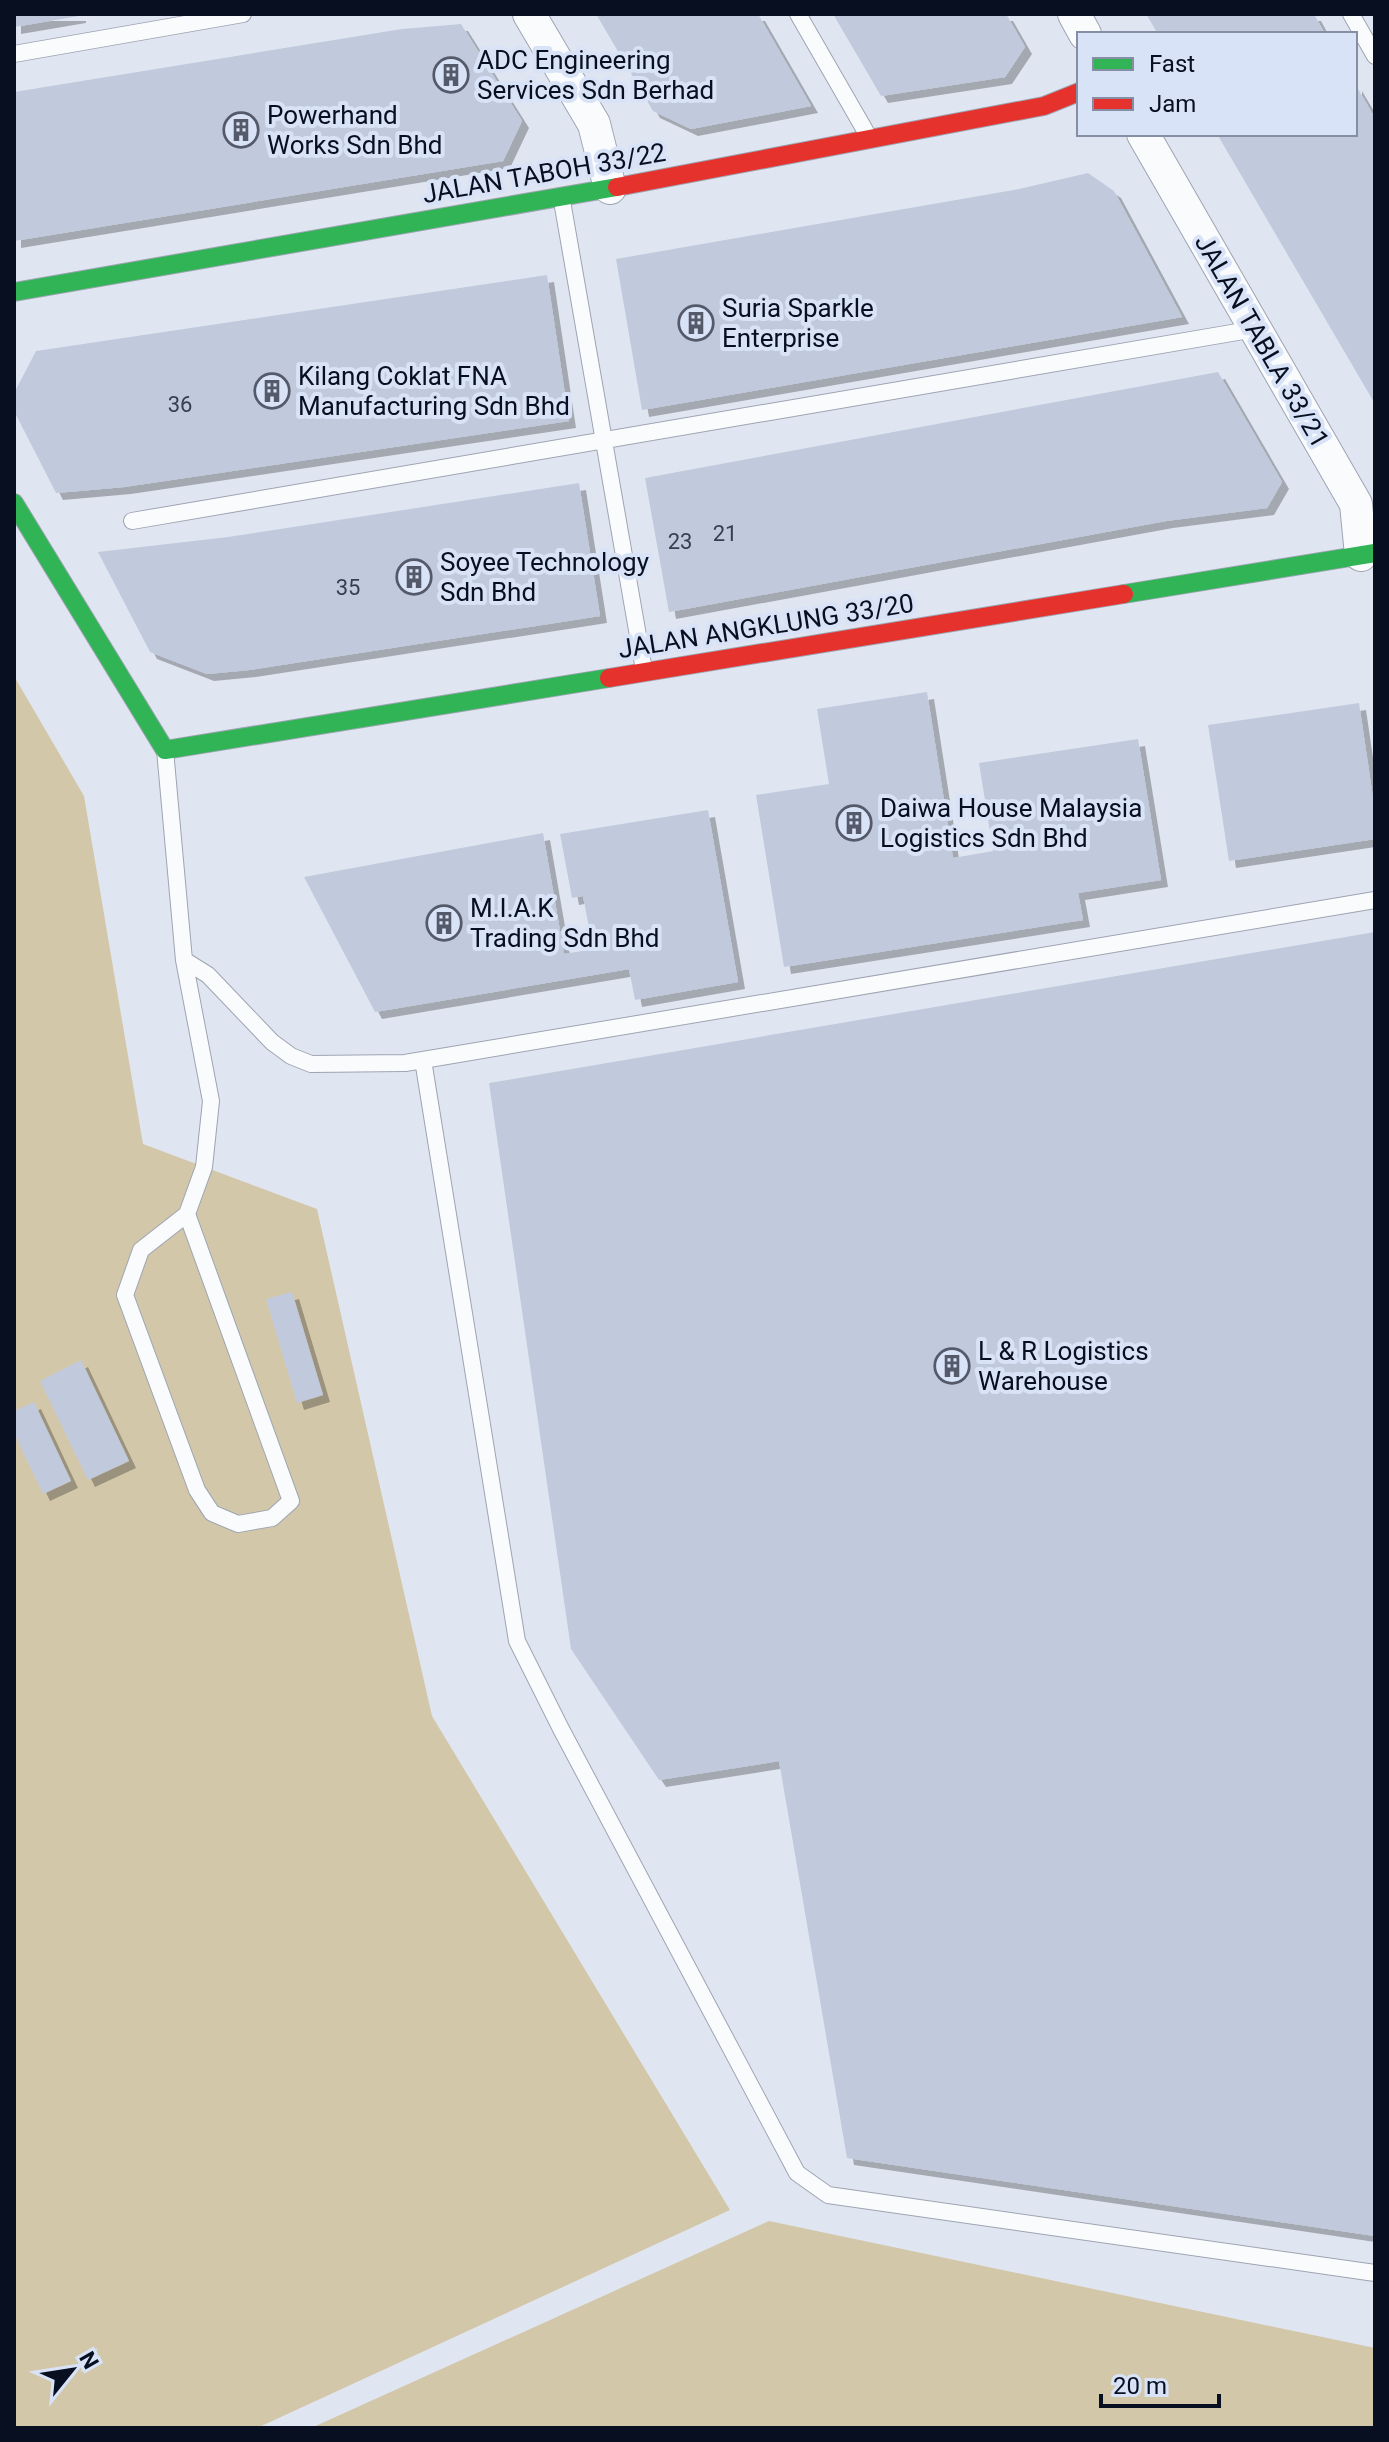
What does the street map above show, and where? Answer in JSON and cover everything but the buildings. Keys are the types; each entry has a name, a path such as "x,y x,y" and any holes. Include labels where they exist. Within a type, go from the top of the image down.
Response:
{"street":[{"path":"529,14 594,124 610,188"},
{"path":"1074,14 1084,32"},
{"name":"JALAN TABOH 33/22","path":"14,292 561,198 871,140 1044,106 1077,93"},
{"name":"JALAN TABLA 33/21","path":"1144,136 1356,504 1368,554"},
{"path":"14,503 165,750"},
{"name":"JALAN ANGKLUNG 33/20","path":"165,750 1368,554"}],"lane":[{"path":"14,54 243,14"},
{"path":"798,14 871,140"},
{"path":"1351,14 1375,56"},
{"path":"561,198 644,672"},
{"path":"132,521 1255,329"},
{"path":"165,750 184,960 211,1101 204,1167 187,1214 141,1250 125,1295 197,1490 212,1513 238,1524 272,1518 291,1501 187,1214"},
{"path":"184,960 208,975 272,1042 291,1056 311,1064 405,1063 1375,900"},
{"path":"423,1060 517,1641 797,2173 828,2195 1375,2273"}],"shaded area":[{"path":"14,676 84,796 143,1144 317,1209 432,1716 730,2210 257,2428 14,2428"},
{"path":"769,2221 1375,2348 1375,2428 311,2428"}],"traffic: fast":[{"path":"14,292 617,187"},
{"path":"14,503 165,750 609,678"},
{"path":"1124,594 1375,553"}],"traffic: jam":[{"path":"617,187 1044,106 1077,93"},
{"path":"609,678 1124,594"}],"place":[{"name":"ADC Engineering Services Sdn Berhad","path":"451,75"},
{"name":"Powerhand Works Sdn Bhd","path":"241,130"},
{"name":"Suria Sparkle Enterprise","path":"696,323"},
{"name":"Kilang Coklat FNA Manufacturing Sdn Bhd","path":"272,391"},
{"name":"Soyee Technology Sdn Bhd","path":"414,577"},
{"name":"Daiwa House Malaysia Logistics Sdn Bhd","path":"854,823"},
{"name":"M.I.A.K Trading Sdn Bhd","path":"444,923"},
{"name":"L & R Logistics Warehouse","path":"952,1366"}]}
